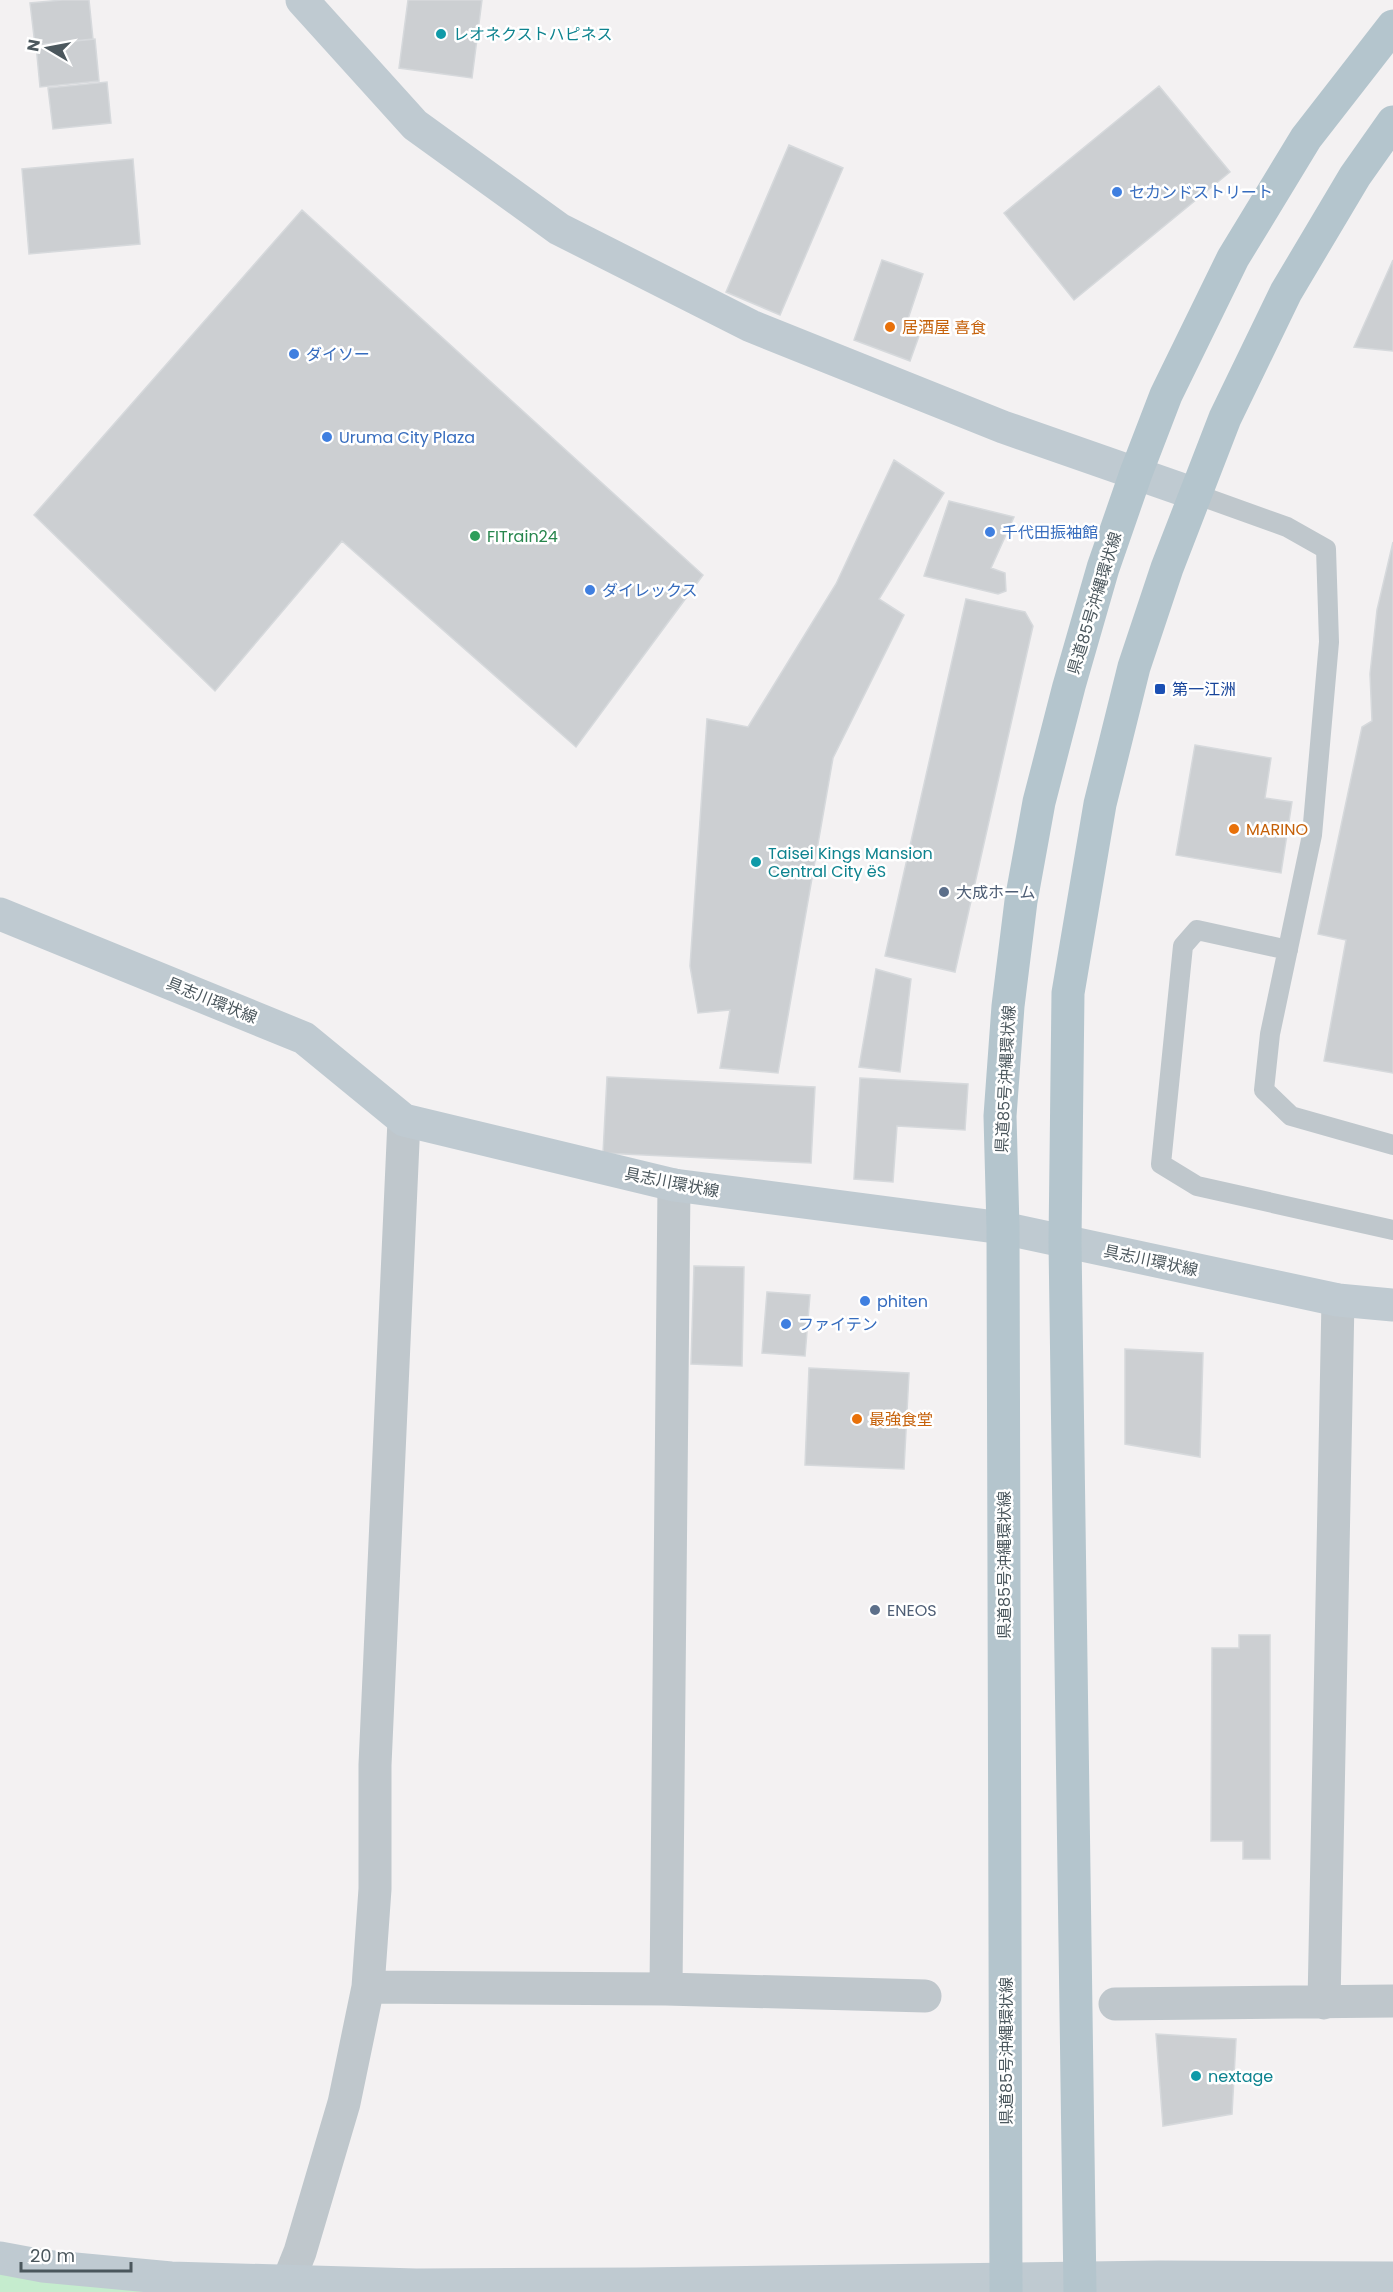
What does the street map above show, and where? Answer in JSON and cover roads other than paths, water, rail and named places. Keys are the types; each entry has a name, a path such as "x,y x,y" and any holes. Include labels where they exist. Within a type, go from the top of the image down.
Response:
{"main road":[{"name":"県道85号沖縄環状線","path":"1006,2285 1003,1228 1000,1116 1008,1006 1021,901 1039,802 1069,686 1103,568 1166,395 1233,258 1306,138 1393,26"},
{"path":"1080,2285 1065,1242 1068,993 1100,804 1134,667 1167,568 1225,418 1286,292 1355,176 1393,122"}],"street":[{"path":"302,0 415,125 559,230 751,326 1003,427 1195,494"},
{"name":"具志川環状線","path":"0,914 304,1038 404,1120 674,1185 1003,1228 1338,1300 1393,1305"},
{"path":"286,2287 300,2252 344,2103 368,1987 375,1888 375,1766 404,1120"},
{"path":"666,1989 674,1185"},
{"path":"1324,2003 1338,1300"},
{"path":"368,1987 666,1989 925,1996"},
{"path":"1116,2004 1393,2001"},
{"path":"0,2258 43,2266 286,2287 625,2284 1080,2285 1393,2278"}],"lane":[{"path":"1195,494 1287,527 1326,549 1329,642 1312,836 1270,1034 1264,1090 1291,1116 1393,1145"},
{"path":"1288,951 1197,930 1183,946 1161,1164 1197,1186 1393,1230"}],"place":[{"name":"レオネクストハピネス","path":"441,34"},
{"name":"セカンドストリート","path":"1117,192"},
{"name":"居酒屋 喜食","path":"890,327"},
{"name":"ダイソー","path":"294,354"},
{"name":"Uruma City Plaza","path":"327,437"},
{"name":"千代田振袖館","path":"990,532"},
{"name":"FITrain24","path":"475,536"},
{"name":"ダイレックス","path":"590,590"},
{"name":"第一江洲","path":"1160,689"},
{"name":"MARINO","path":"1234,829"},
{"name":"Taisei Kings Mansion Central City ëS","path":"756,862"},
{"name":"大成ホーム","path":"944,892"},
{"name":"phiten","path":"865,1301"},
{"name":"ファイテン","path":"786,1324"},
{"name":"最強食堂","path":"857,1419"},
{"name":"ENEOS","path":"875,1610"},
{"name":"nextage","path":"1196,2076"}]}
